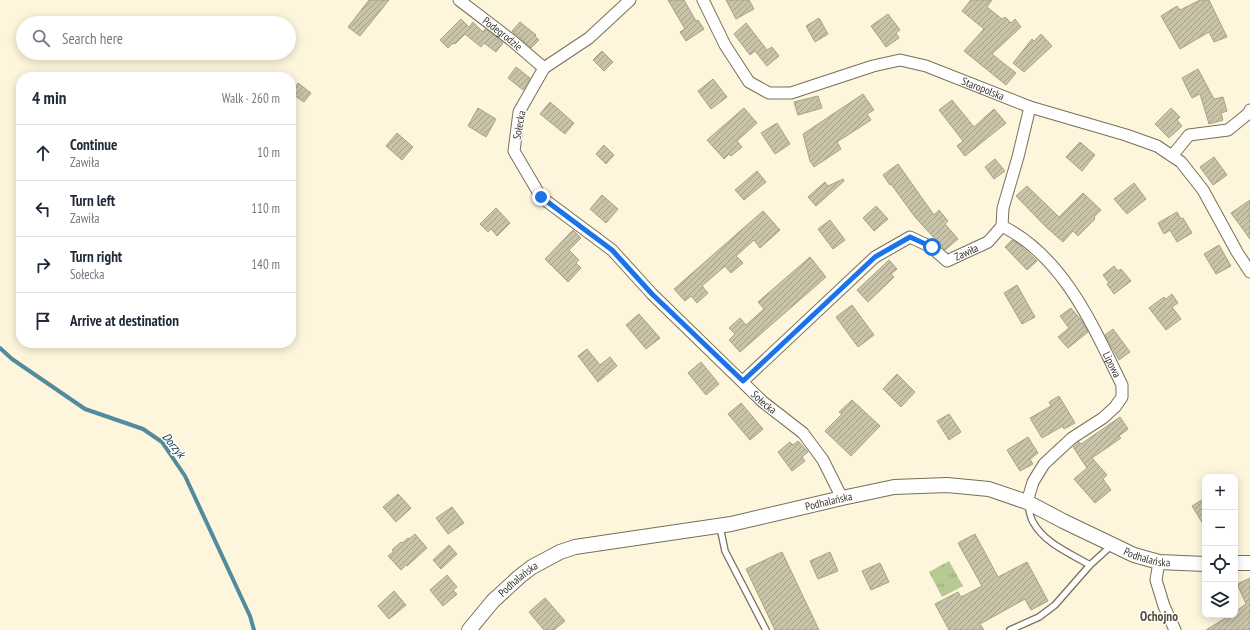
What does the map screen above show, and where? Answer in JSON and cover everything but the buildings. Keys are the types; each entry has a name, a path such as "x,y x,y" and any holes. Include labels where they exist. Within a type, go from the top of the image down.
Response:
{"street":[{"name":"Podegrodzie","path":"459,0 510,39 544,68"},
{"name":"Sołecka","path":"630,0 589,38 544,68 519,112 514,151 541,197 612,250 652,294 763,402 803,433 824,460 842,498"},
{"name":"Staropolska","path":"703,0 725,44 749,82 769,93 791,93 874,66 900,60 926,66 1030,107 1126,135 1157,146 1181,162 1203,190 1237,252 1250,272"},
{"path":"1002,226 1003,208 1018,157 1030,107"},
{"path":"1172,156 1189,135 1228,130 1249,113 1250,110"},
{"name":"Zawiła","path":"743,381 875,257 910,237 932,247 947,261 988,242 1002,226"},
{"name":"Lipowa","path":"1002,226 1012,230 1045,257 1071,290 1085,311 1122,385 1122,397 1115,408 1103,418 1072,438 1044,464 1033,482 1027,502"},
{"name":"Podhalańska","path":"469,630 493,601 518,577 532,567 560,552 575,547 602,542 720,526 894,487 947,485 989,489 1027,502 1134,555 1158,562 1202,564"},
{"path":"1158,562 1156,580 1164,606 1175,630"},
{"path":"1238,563 1250,562"}],"lane":[{"path":"1027,502 1032,522 1042,534 1058,546 1090,565"},
{"path":"720,526 725,551 766,630"},
{"path":"1010,630 1039,617 1055,605 1090,565 1112,545"}],"green space":[{"path":"949,561 963,586 942,597 929,572"}],"waterway":[{"name":"Dorzyk","path":"0,348 12,359 85,409 143,429 162,442 185,476 250,616 254,630"}],"district":[{"name":"Ochojno","path":"1159,616"}],"route":[{"path":"541,197 612,250 652,294 743,381 875,257 910,237 932,247"}]}
